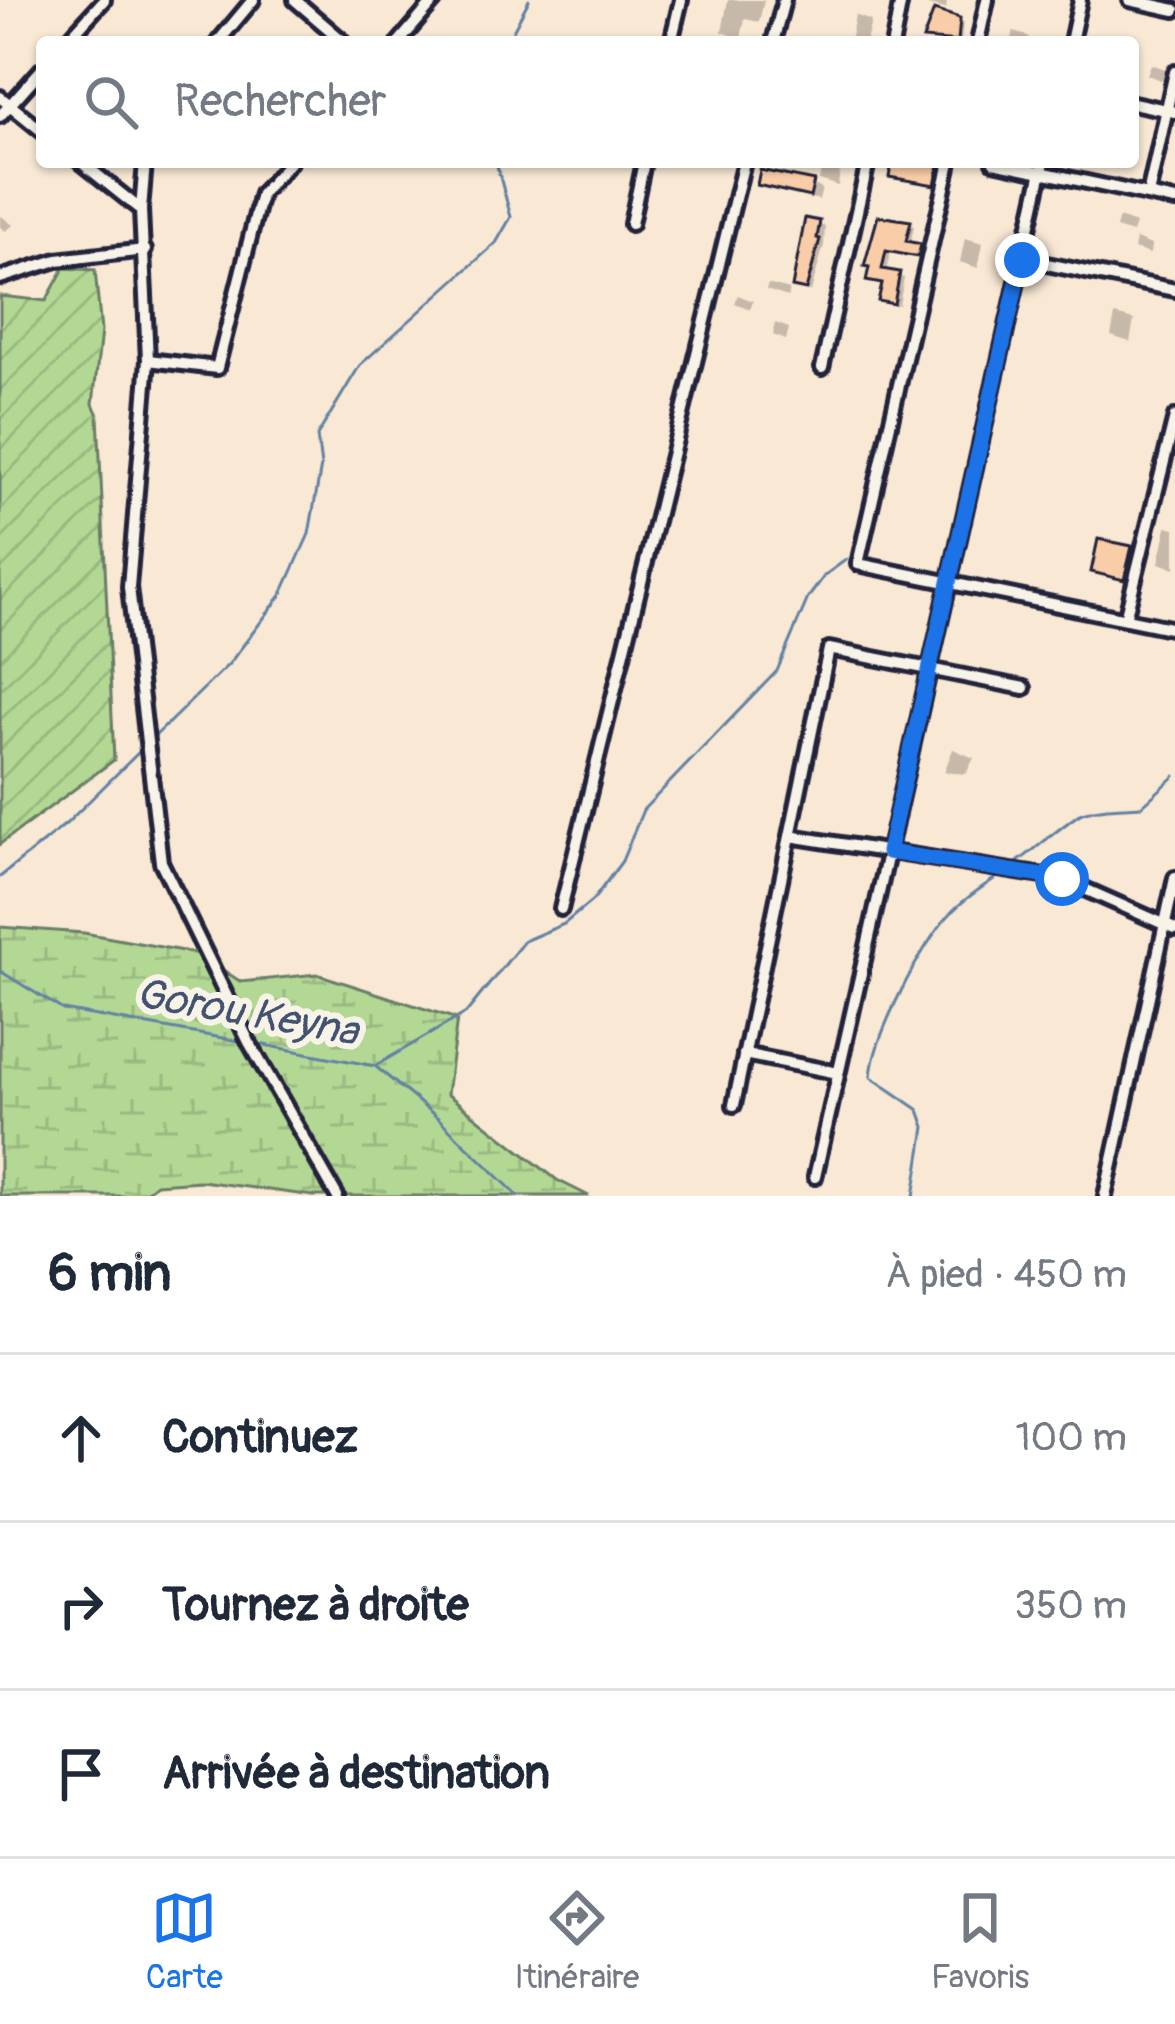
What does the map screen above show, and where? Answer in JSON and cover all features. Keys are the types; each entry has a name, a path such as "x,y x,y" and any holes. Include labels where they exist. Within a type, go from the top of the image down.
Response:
{"street":[{"path":"71,36 104,0"},
{"path":"223,36 253,0"},
{"path":"296,0 337,36"},
{"path":"404,36 434,0"},
{"path":"672,36 681,0"},
{"path":"775,36 784,0"},
{"path":"893,36 901,0"},
{"path":"979,36 987,0"},
{"path":"1072,36 1080,0"},
{"path":"1130,0 1175,10"},
{"path":"1148,195 1171,111 1175,72"},
{"path":"0,116 5,101 36,74"},
{"path":"5,101 36,126"},
{"path":"1139,104 1171,111"},
{"path":"88,168 141,210"},
{"path":"144,168 141,210 148,360 129,587 161,862 249,1042 337,1196"},
{"path":"148,360 217,368 261,194 285,168"},
{"path":"631,224 643,168"},
{"path":"561,909 743,168"},
{"path":"822,368 867,168"},
{"path":"949,168 858,564 1175,629"},
{"path":"815,1177 1043,168"},
{"path":"1047,168 1175,201"},
{"path":"0,278 57,260 145,250"},
{"path":"1022,260 1175,290"},
{"path":"1125,619 1175,417"},
{"path":"734,1105 829,649 1024,688"},
{"path":"790,836 1062,879 1170,928"},
{"path":"1105,1196 1170,928 1175,878"},
{"path":"744,1054 838,1073"}],"green space":[{"path":"64,268 95,270 101,331 93,404 98,415 114,760 0,844 0,296 46,301"},
{"path":"0,927 84,933 199,954 241,982 317,974 457,1019 447,1094 557,1180 589,1196 313,1196 201,1181 156,1184 141,1196 0,1196"}],"building":[{"path":"934,10 960,18 958,36 924,36"},
{"path":"891,168 938,168 935,185 889,177"},
{"path":"760,170 814,181 810,197 757,185"},
{"path":"878,216 911,221 906,241 921,244 918,257 886,251 882,269 900,272 894,304 878,301 882,284 866,281 869,267 864,266"},
{"path":"805,218 820,221 806,290 792,287"},
{"path":"1098,539 1132,546 1124,580 1091,572"}],"waterway":[{"path":"510,36 529,0"},
{"path":"153,738 229,664 282,594 309,534 321,466 317,436 360,365 496,243 511,217 498,168"},
{"path":"375,1066 466,1013 524,941 564,924 594,899 622,861 643,810 777,671 808,598 825,575 847,559"},
{"path":"0,877 67,823 142,749"},
{"path":"1011,867 1082,813 1142,806 1175,776"},
{"path":"914,1196 925,1127 919,1110 871,1077 874,1060 901,992 926,946 950,914 1003,873"},
{"name":"Gorou Keyna","path":"0,971 63,1010 245,1042"},
{"name":"Gorou Keyna","path":"254,1043 375,1066 438,1118 518,1196"}],"route":[{"path":"1022,260 888,852 1062,879"}]}
